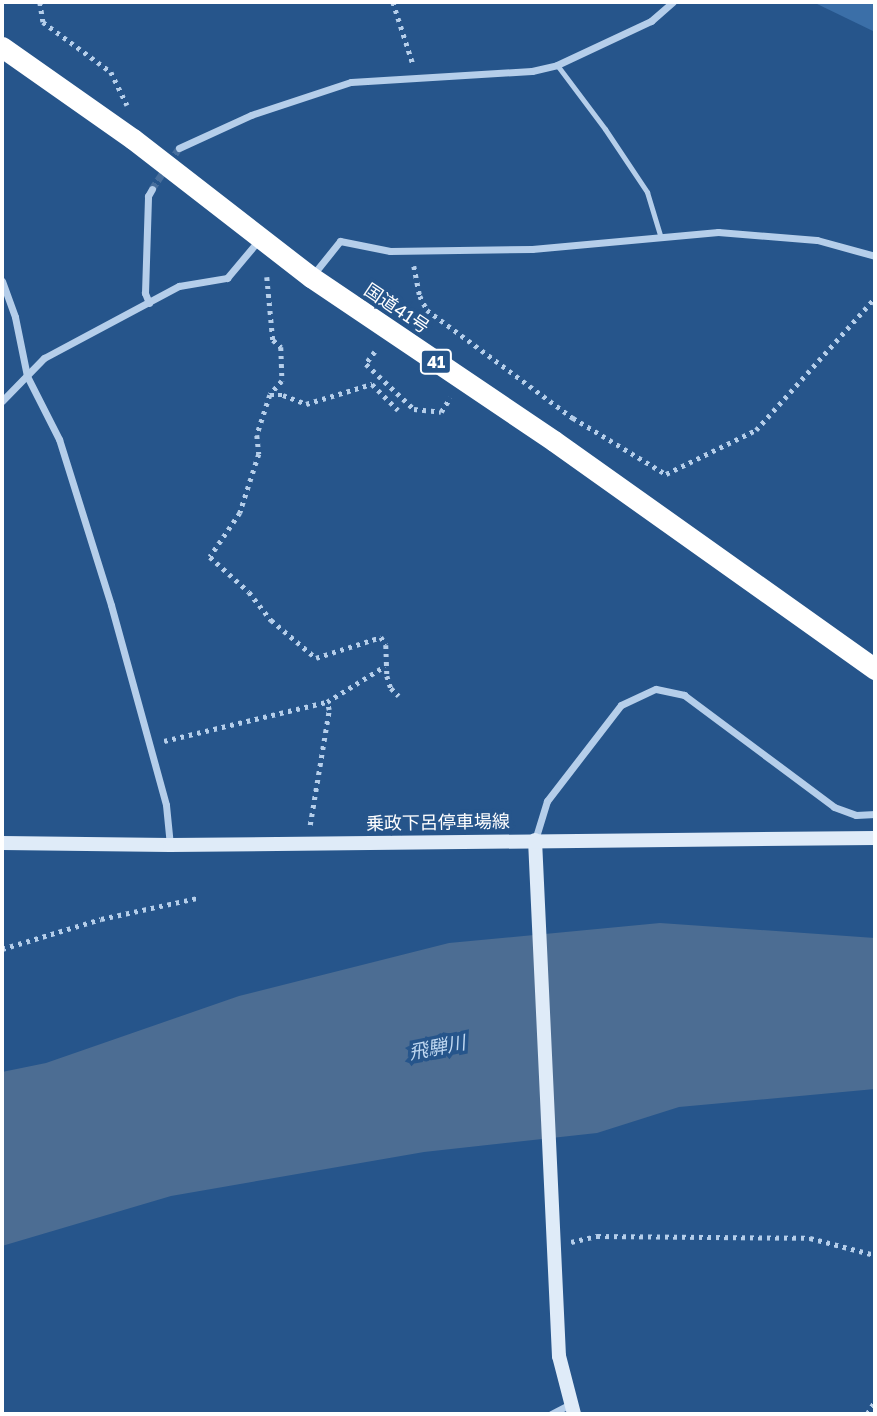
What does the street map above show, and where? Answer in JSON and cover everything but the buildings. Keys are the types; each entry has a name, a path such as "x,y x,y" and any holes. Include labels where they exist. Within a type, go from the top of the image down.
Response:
{"highway":[{"name":"国道41号","path":"2,47 133,139 311,277 554,441 875,669"}],"main road":[{"name":"乗政下呂停車場線","path":"2,843 170,845 535,839 875,838"},
{"path":"535,839 559,1356 571,1410"}],"street":[{"path":"179,148 251,115 351,82 532,71 557,65 651,21 673,2"},
{"path":"149,303 145,293 148,196 152,189"},
{"path":"311,277 340,241 390,251 532,249 718,232 817,240 875,256"},
{"path":"2,401 44,358 179,286 227,278 261,237"},
{"path":"2,281 15,317 27,376 59,439 111,605 166,804 170,845"},
{"path":"535,839 547,801 621,705 656,689 684,695 834,807 856,815 875,814"},
{"path":"551,1414 571,1410"}],"lane":[{"path":"557,65 605,129 647,192 662,238"}],"path":[{"path":"40,2 43,22 51,31 77,45 111,72 128,106 125,111"},
{"path":"393,2 414,66 414,78"},
{"path":"412,251 420,296 427,310 573,418 666,474 756,430 875,298"},
{"path":"267,277 274,340 281,347 282,381 270,396 257,435 257,465 240,513 209,557 250,592 271,620 316,658 381,637 386,645 385,666 391,688 400,696"},
{"path":"375,352 366,365 414,409 441,412 454,393"},
{"path":"476,362 484,352"},
{"path":"270,396 283,395 306,404 372,384 398,410"},
{"path":"149,744 327,702 385,666"},
{"path":"310,843 309,814 328,710 327,702"},
{"path":"2,949 101,919 197,898"},
{"path":"555,1245 597,1236 786,1237 810,1238 875,1255"},
{"path":"867,1414 875,1401"}],"shaded area":[{"path":"813,2 875,2 875,32"}],"water":[{"name":"飛騨川","path":"660,923 875,938 875,1089 679,1107 597,1133 424,1152 171,1196 2,1246 2,1072 46,1063 239,996 449,943"}],"tunnel":[{"path":"152,189 179,148"}]}
